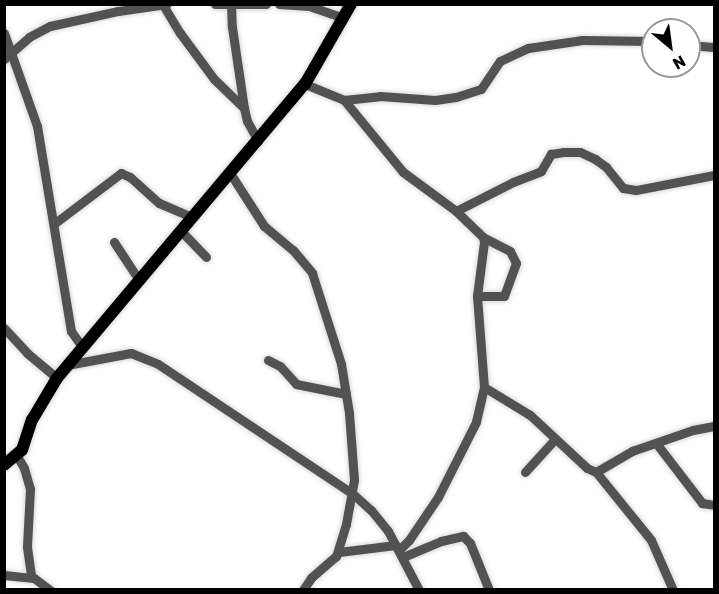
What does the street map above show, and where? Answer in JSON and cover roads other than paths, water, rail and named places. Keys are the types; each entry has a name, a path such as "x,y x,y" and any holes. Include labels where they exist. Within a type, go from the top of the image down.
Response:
{"main road":[{"path":"4,465 22,450 43,397 66,365 305,84 351,4"}],"street":[{"path":"214,4 266,4"},
{"path":"279,4 309,6 344,18"},
{"path":"8,56 29,37 50,26 118,10 165,5 180,33 214,79 244,108"},
{"path":"231,5 244,108 258,141"},
{"path":"4,33 8,56 37,126 55,223 71,331 82,347"},
{"path":"344,100 380,96 435,100 456,97 481,89 500,62 528,48 582,40 641,41"},
{"path":"305,84 344,100 403,172 456,211 483,237 510,251 516,263 508,293 504,296 477,296"},
{"path":"456,211 513,182 541,171 551,154 563,152 580,152 595,159 606,167 623,188 636,190 714,175"},
{"path":"230,173 264,226 293,250 312,273 340,364 346,394 353,494 339,552 331,562 311,578 303,590"},
{"path":"55,223 121,174 130,177 159,203 173,211 186,225 206,257"},
{"path":"399,551 410,540 438,497 476,422 484,387 477,296 483,237"},
{"path":"114,242 139,280"},
{"path":"4,327 27,353 57,378"},
{"path":"66,365 131,353 142,356 353,494 371,510 399,551 419,590"},
{"path":"268,360 280,366 296,384 346,394"},
{"path":"484,387 530,415 587,468 596,472 651,540 673,590"},
{"path":"596,472 632,451 693,430 714,426"},
{"path":"525,472 555,439"},
{"path":"656,443 702,503 714,505"},
{"path":"17,456 24,468 30,489 27,547 31,577"},
{"path":"339,552 399,551 463,536 470,543 489,590"},
{"path":"4,575 31,577 50,590"}]}
